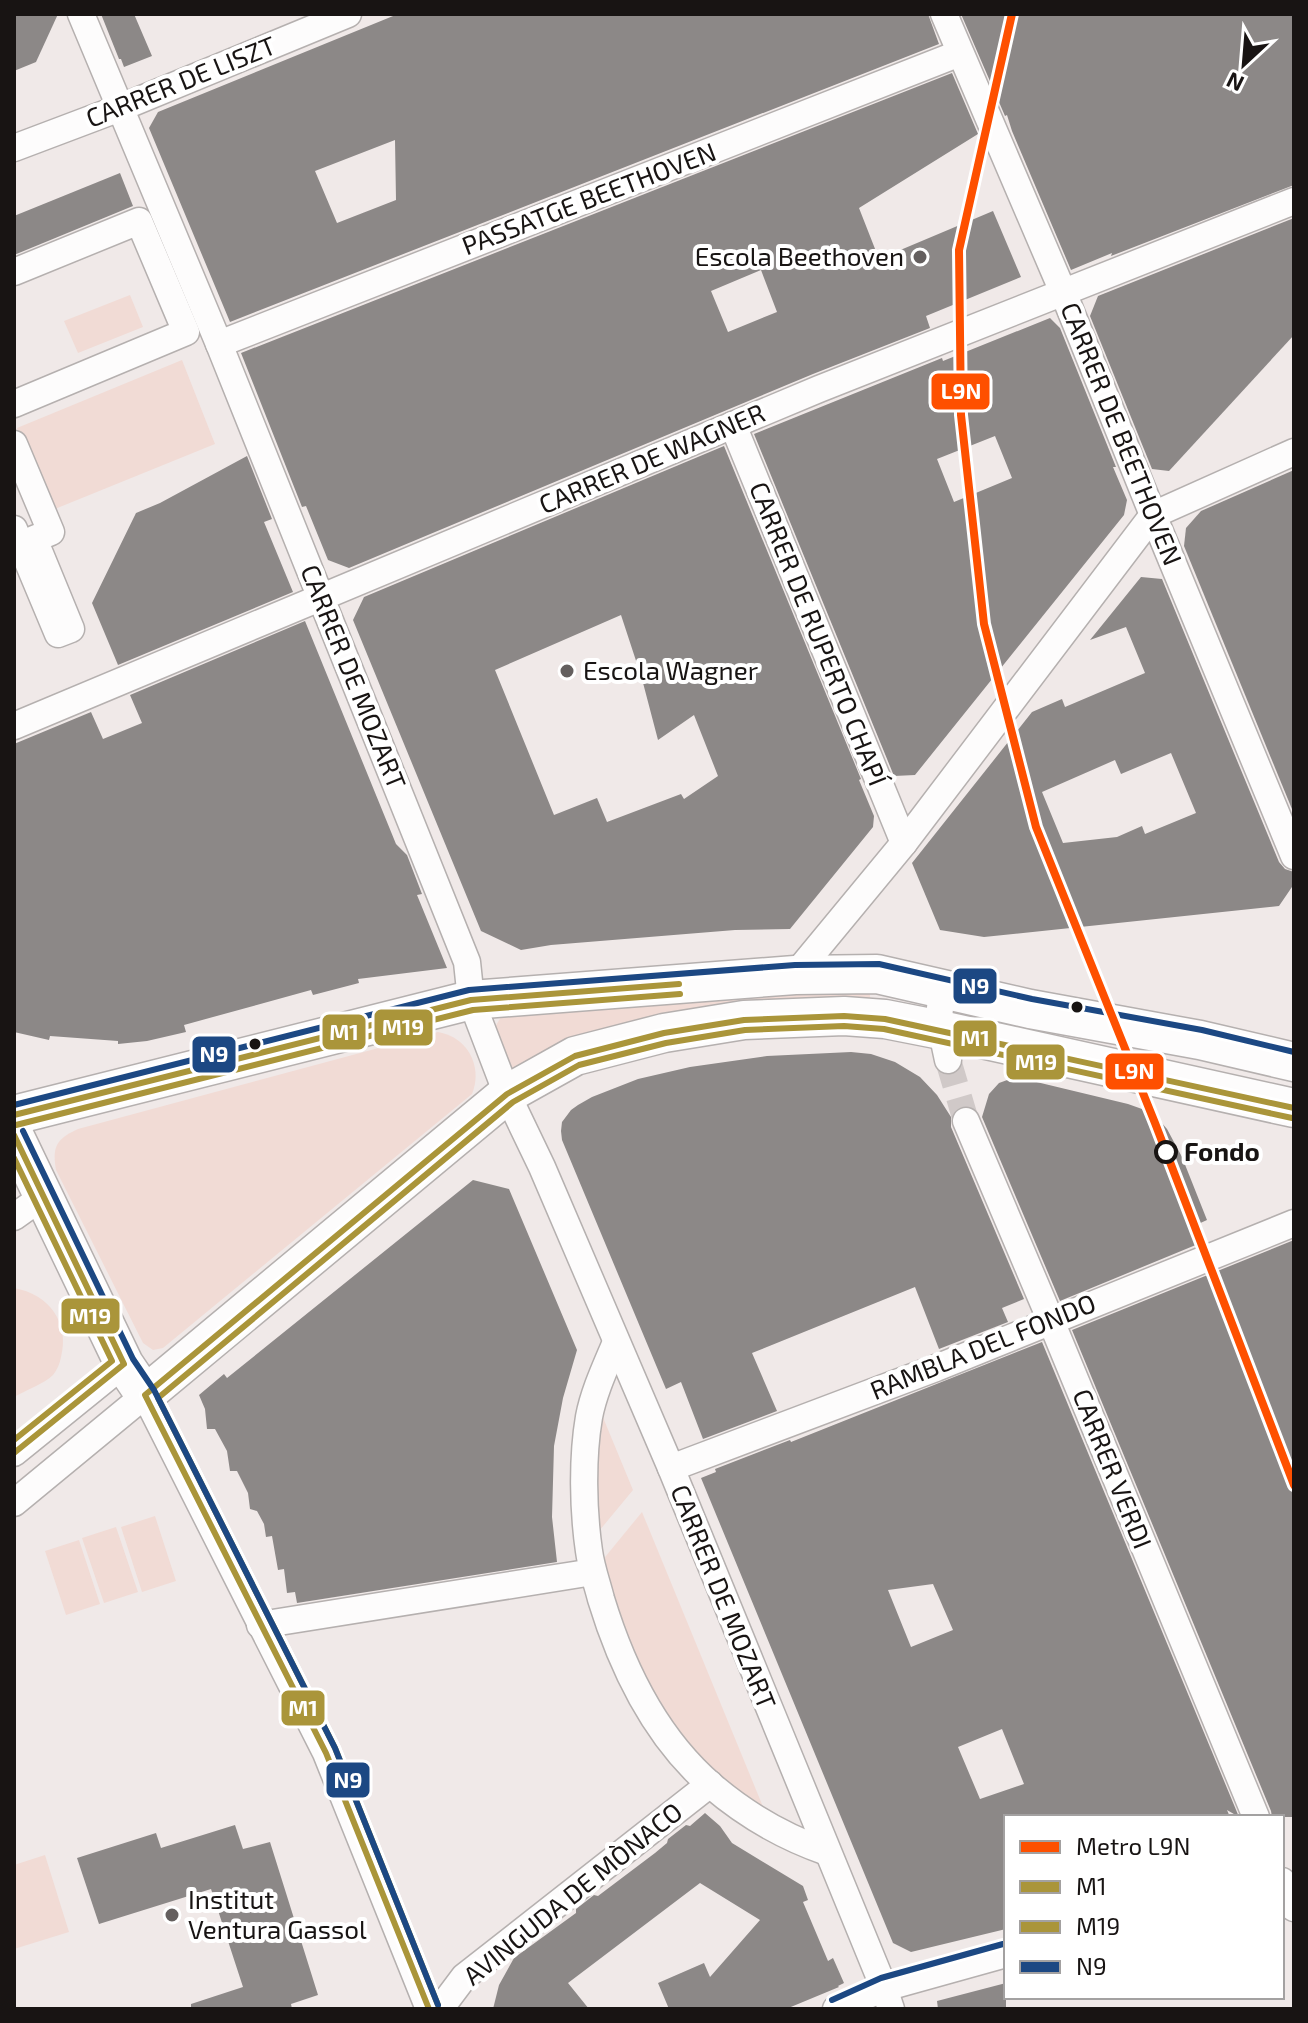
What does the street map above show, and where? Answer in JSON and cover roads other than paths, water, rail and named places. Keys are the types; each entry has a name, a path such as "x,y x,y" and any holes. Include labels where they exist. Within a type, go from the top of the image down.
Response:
{"street":[{"name":"CARRER DE MOZART","path":"81,14 219,344 467,962 471,1000 507,1094 542,1167 671,1468 888,1998"},
{"name":"CARRER DE LISZT","path":"14,148 348,14"},
{"name":"CARRER DE BEETHOVEN","path":"944,14 1063,292 1294,856"},
{"name":"PASSATGE BEETHOVEN","path":"219,344 960,53"},
{"name":"CARRER DE WAGNER","path":"14,726 819,389 1294,201"},
{"path":"14,272 139,221 186,332 14,404"},
{"name":"CARRER DE RUPERTO CHAPÍ","path":"733,425 904,843"},
{"path":"14,444 51,532 34,539 71,629 58,634 14,529"},
{"path":"795,975 904,843 1153,515 1294,452"},
{"path":"14,1115 471,1000 795,975 877,974 1030,1009 1200,1040 1294,1062"},
{"path":"942,988 939,1018 944,1045"},
{"path":"14,1503 507,1094 575,1056 664,1033 744,1020 844,1016 885,1019 944,1045 1294,1108"},
{"name":"CARRER VERDI","path":"966,1121 1255,1815"},
{"path":"14,1135 28,1207 145,1395 326,1753 429,2009"},
{"name":"RAMBLA DEL FONDO","path":"671,1468 936,1368 1294,1223"},
{"path":"616,1342 601,1377 590,1416 585,1456 589,1551 593,1572 627,1670 651,1714 683,1756 710,1784 749,1815 794,1840 827,1852"},
{"path":"14,1453 124,1364"},
{"path":"260,1625 593,1572"},
{"name":"AVINGUDA DE MÒNACO","path":"440,2009 464,1977 710,1784"},
{"path":"1284,1885 1294,1908"},
{"path":"836,2009 888,1998 1004,1955"}],"tunnel":[{"path":"948,1060 966,1121"}],"metro line":[{"name":"L9N","path":"1012,14 959,250 961,415 984,624 1036,827 1155,1123 1294,1485"}],"place":[{"name":"Escola Beethoven","path":"920,257"},
{"name":"Escola Wagner","path":"567,671"},
{"name":"Fondo","path":"1166,1152"},
{"name":"Institut Ventura Gassol","path":"172,1915"}]}
